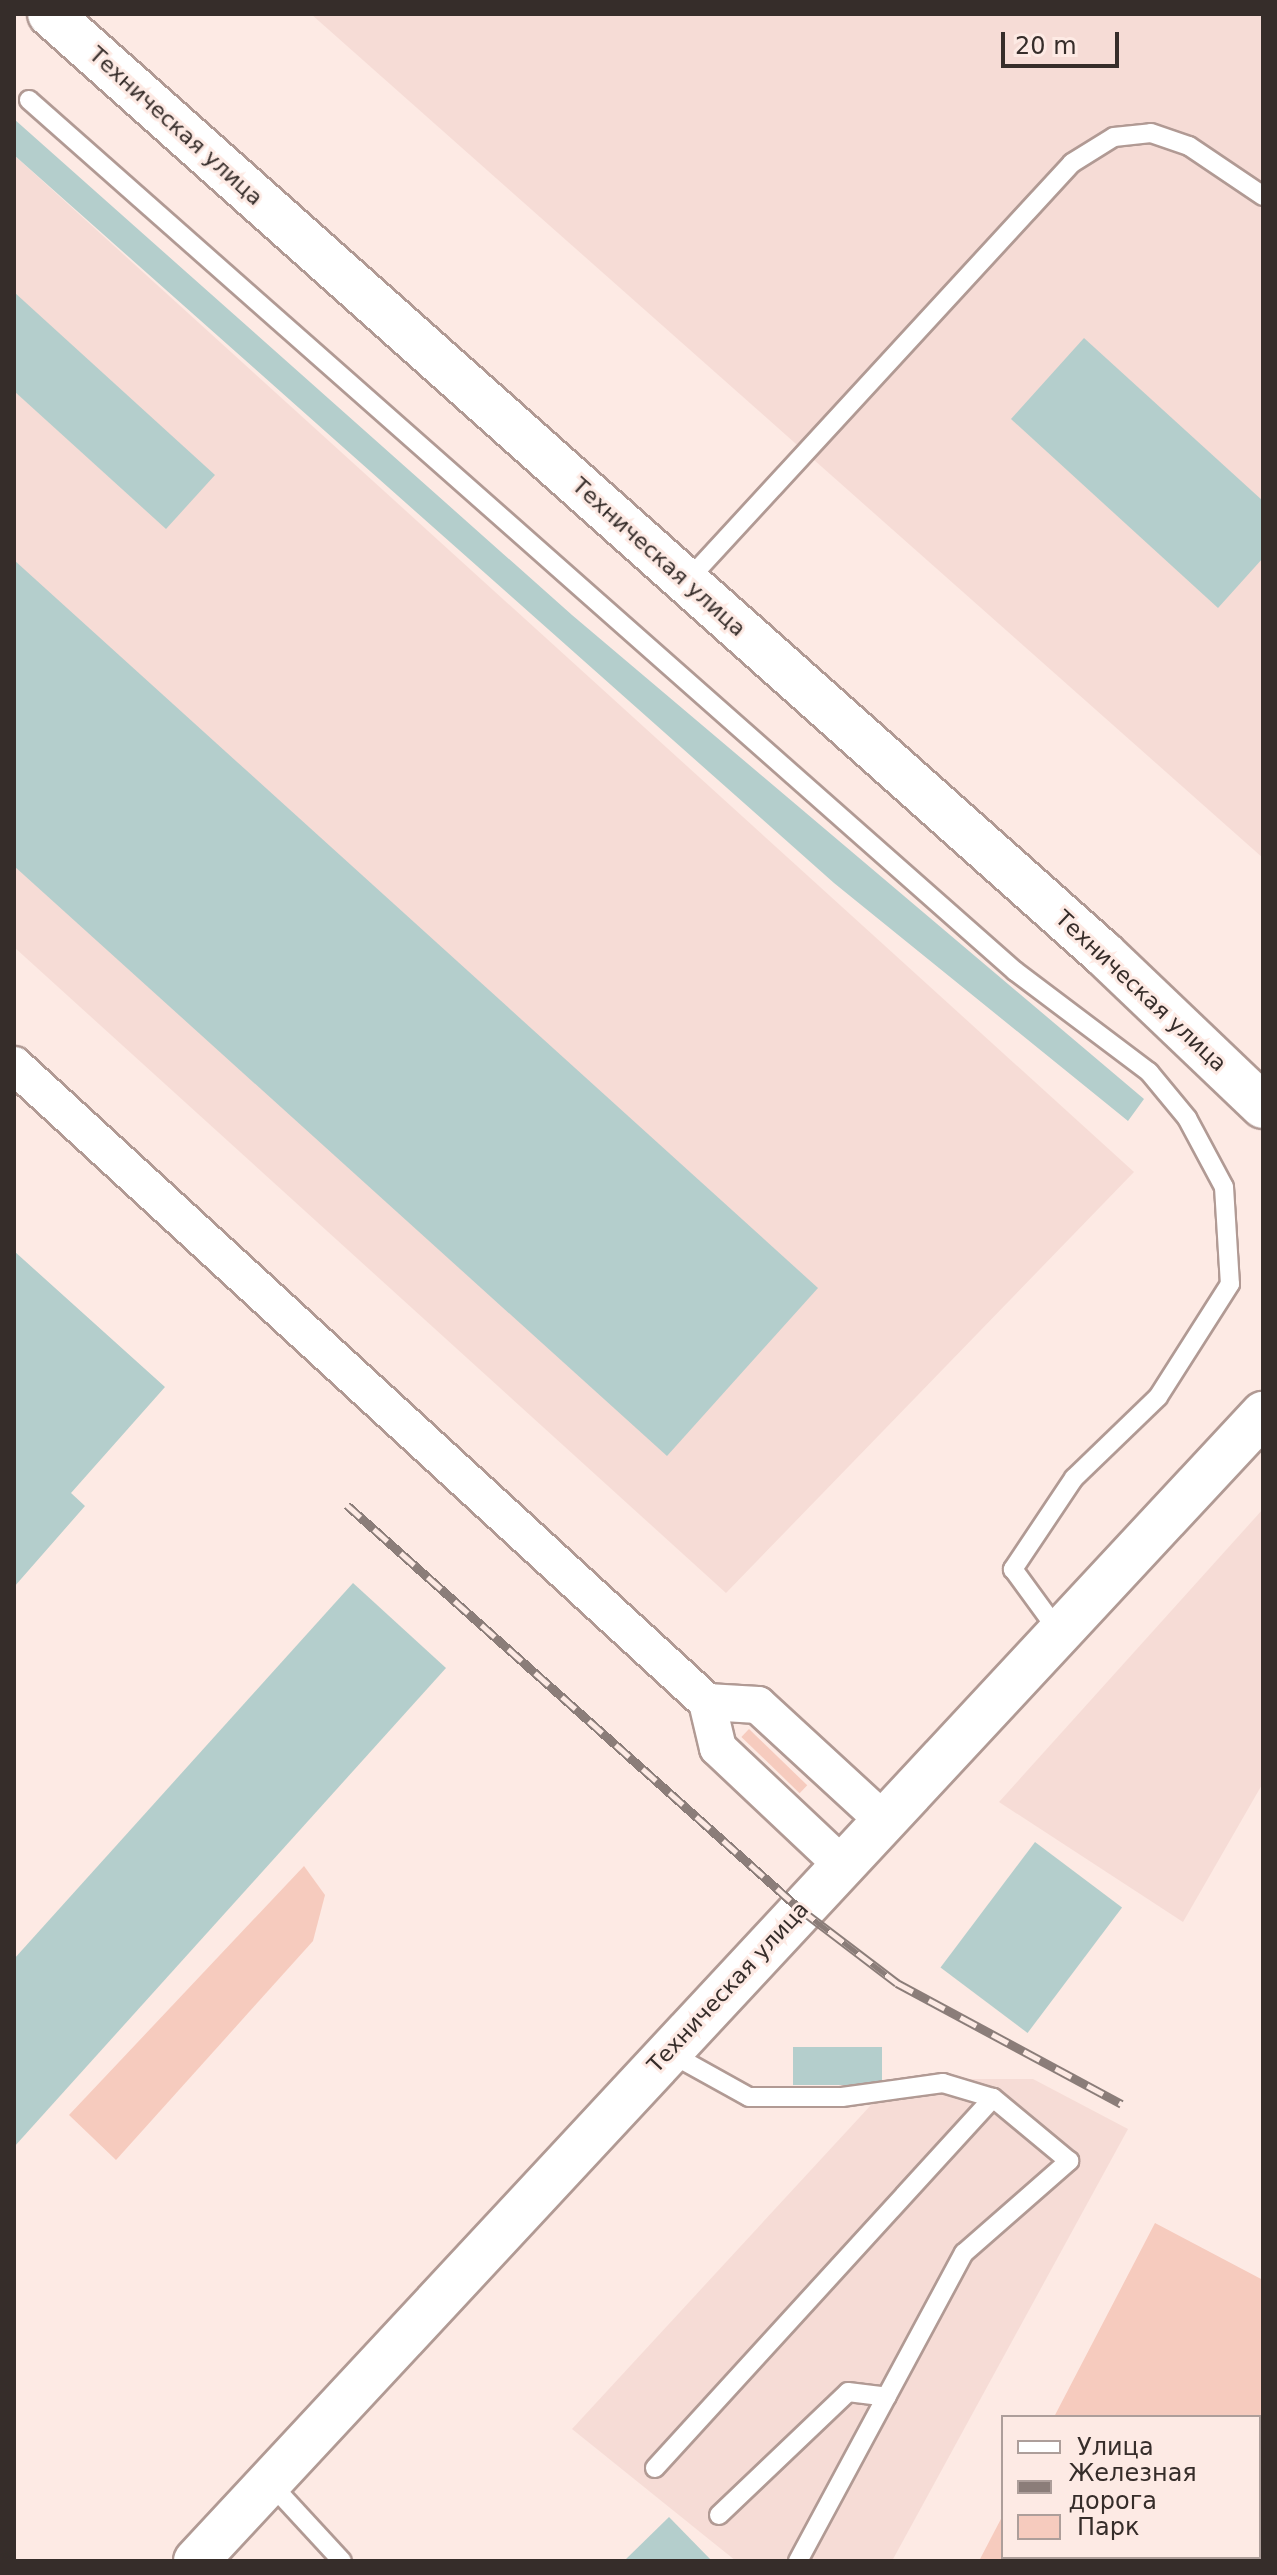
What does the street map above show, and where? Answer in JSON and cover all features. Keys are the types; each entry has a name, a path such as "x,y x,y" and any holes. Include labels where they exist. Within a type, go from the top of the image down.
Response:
{"street":[{"name":"Техническая улица","path":"50,14 1104,954 1263,1106"},
{"path":"14,1065 707,1702 718,1748 841,1864"},
{"name":"Техническая улица","path":"196,2561 882,1819 1263,1414"},
{"path":"707,1702 758,1705 882,1819"}],"lane":[{"path":"29,100 1015,971 1149,1072 1187,1118 1224,1187 1230,1284 1158,1397 1074,1478 1013,1569 1059,1632"},
{"path":"687,581 1072,163 1114,137 1151,133 1189,146 1263,196"},
{"path":"668,2052 749,2097 842,2097 943,2083 993,2098 1069,2161 964,2253 798,2561"},
{"path":"655,2468 993,2098"},
{"path":"719,2515 848,2392 887,2397"},
{"path":"268,2481 342,2561"}],"shaded area":[{"path":"311,14 1263,14 1263,858"},
{"path":"14,155 1134,1172 726,1593 14,947"},
{"path":"1263,1509 1263,1783 1183,1922 999,1802"},
{"path":"895,2079 1033,2079 1128,2129 892,2561 736,2561 572,2429"}],"green space":[{"path":"749,1729 807,1785 800,1793 741,1737"},
{"path":"304,1866 325,1895 313,1941 116,2160 69,2115"},
{"path":"1155,2223 1263,2280 1263,2561 979,2561 1001,2519 1001,2559 1261,2559 1261,2415 1055,2415"}],"building":[{"path":"14,119 572,615 1144,1099 1128,1121 834,883 14,155"},
{"path":"14,292 215,475 166,529 14,391"},
{"path":"1084,338 1263,501 1263,558 1218,608 1011,419"},
{"path":"14,560 818,1288 667,1456 14,866"},
{"path":"14,1251 165,1387 71,1493 85,1506 14,1587"},
{"path":"353,1583 446,1668 14,2147 14,1959"},
{"path":"1035,1842 1122,1908 1028,2033 941,1967"},
{"path":"793,2047 882,2047 882,2085 793,2085"},
{"path":"669,2517 712,2561 624,2561"}],"railway":[{"path":"347,1505 800,1909 897,1983 1122,2104"}]}
